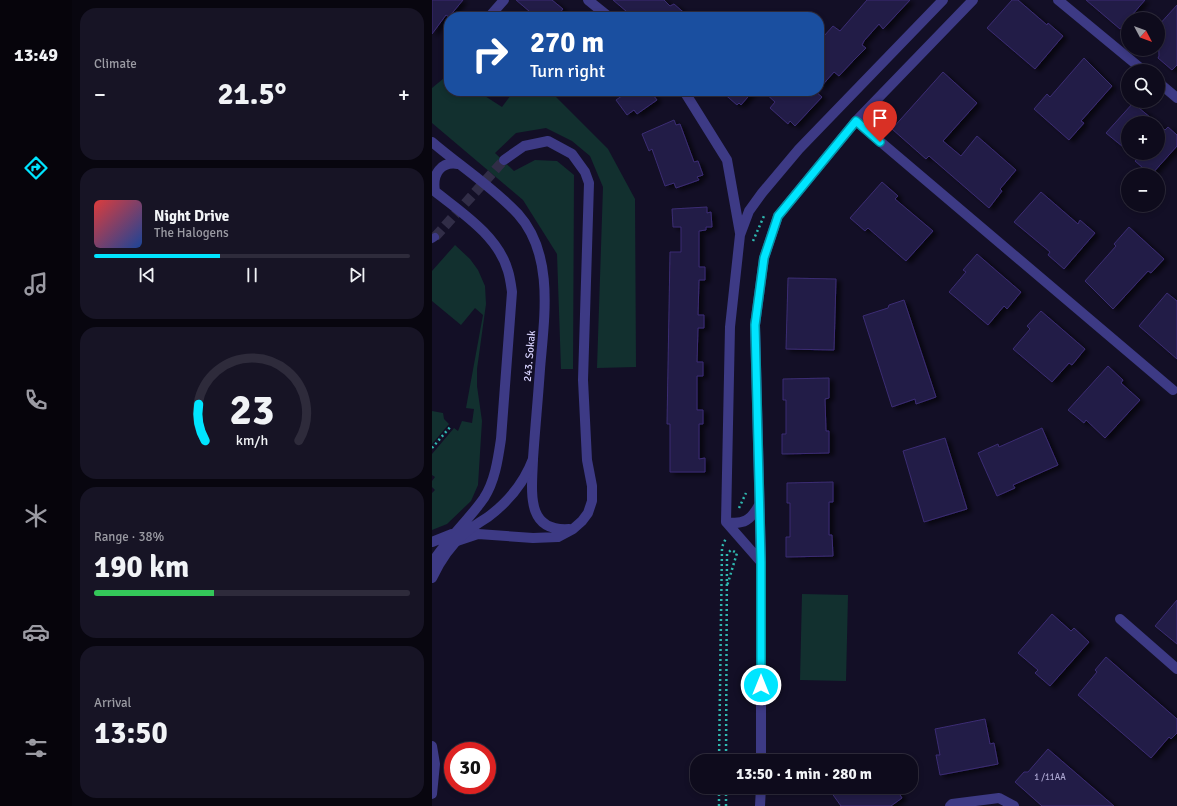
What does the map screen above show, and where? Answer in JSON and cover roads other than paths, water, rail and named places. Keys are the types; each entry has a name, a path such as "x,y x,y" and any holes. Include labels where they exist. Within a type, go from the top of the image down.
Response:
{"street":[{"path":"493,12 504,0"},
{"path":"588,0 603,12"},
{"path":"761,562 730,524 730,327 740,235 749,211 799,149 943,0"},
{"path":"761,754 761,562 755,325 764,258 778,216 856,121 973,0"},
{"path":"1058,0 1136,64"},
{"path":"1165,88 1177,98"},
{"path":"687,96 727,160 740,235"},
{"path":"856,121 1173,390"},
{"path":"432,542 478,534 533,538 558,537 573,529 588,513 592,501 592,486 586,460 583,380 589,183 585,172 572,154 548,141 524,146 504,160"},
{"name":"243. Sokak","path":"432,142 502,198 519,214 531,233 542,269 545,303 533,459 527,475 510,498 488,516 455,537 432,563"},
{"path":"434,190 433,180 438,169 447,164 458,164"},
{"name":"243. Sokak","path":"432,578 455,537 484,496 498,460 512,292 508,270 498,249 482,230 434,190"},
{"path":"533,459 533,503 536,514 542,523 550,528 557,530 573,529"},
{"path":"730,524 745,521 752,517 759,505"},
{"path":"1120,619 1177,669"},
{"path":"432,746 435,764 432,794"},
{"path":"760,806 761,794"},
{"path":"950,806 952,804 999,798 1014,806"}],"tunnel":[{"path":"435,237 504,160"}]}
